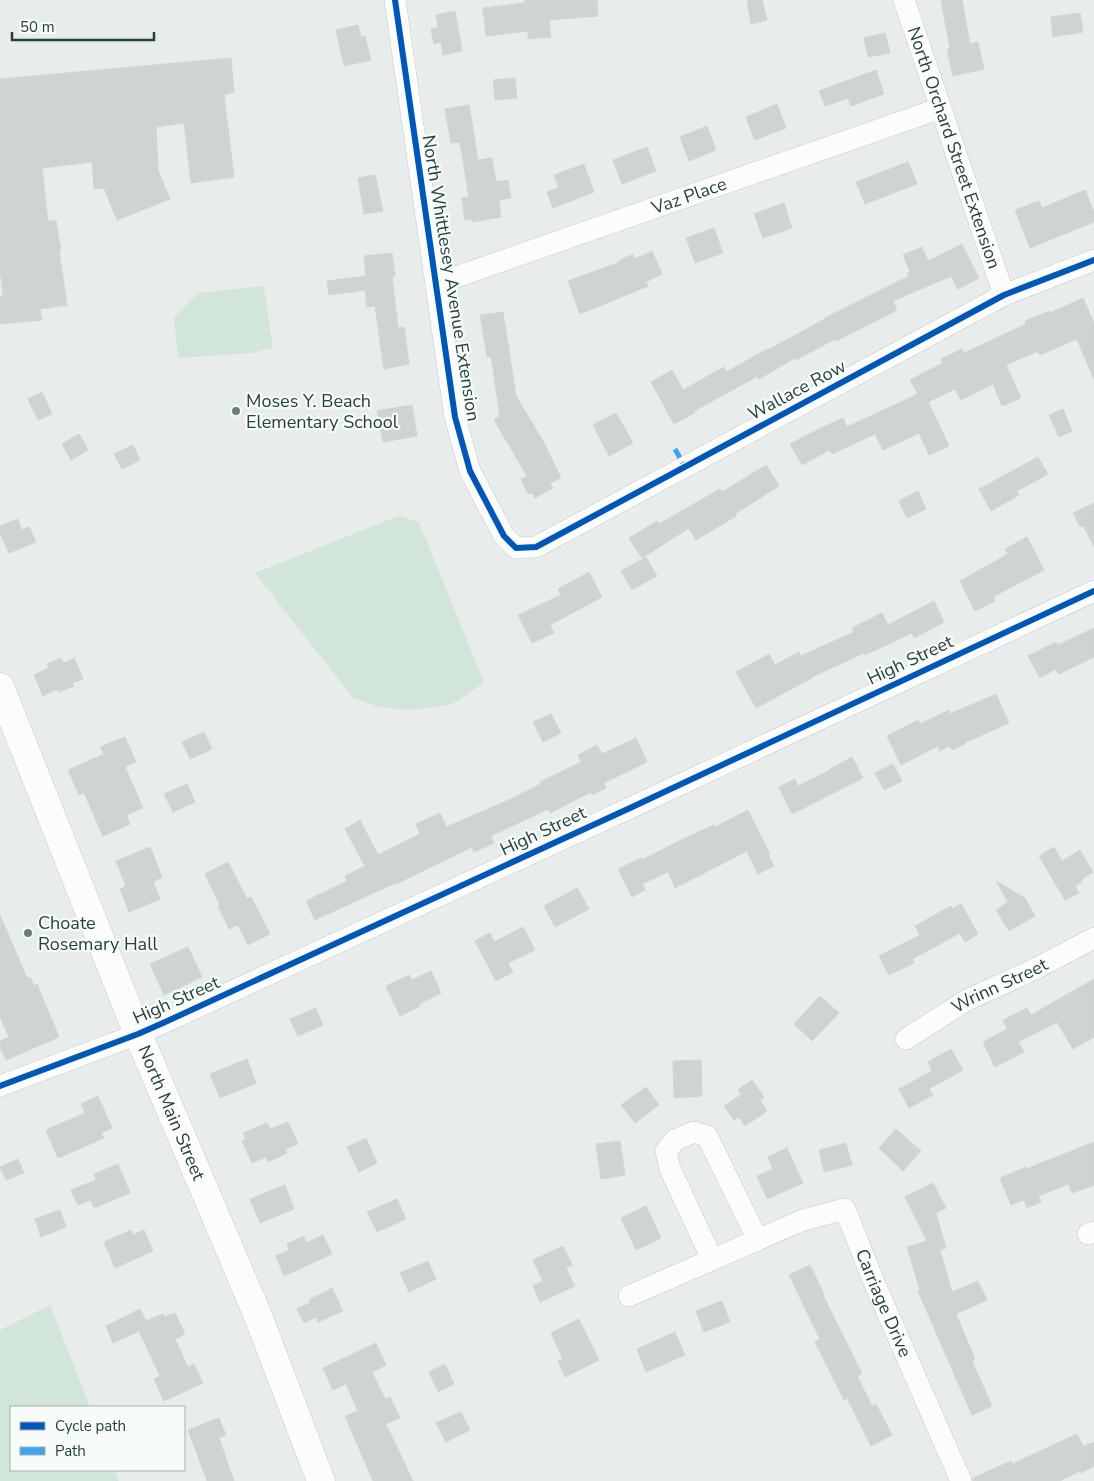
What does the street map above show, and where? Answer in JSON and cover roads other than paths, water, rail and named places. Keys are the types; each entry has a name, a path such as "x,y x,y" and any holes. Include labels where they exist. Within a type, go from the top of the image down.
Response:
{"street":[{"name":"North Whittlesey Avenue Extension","path":"395,0 456,417 470,471 504,536 516,548"},
{"name":"North Orchard Street Extension","path":"904,0 1004,295"},
{"name":"Vaz Place","path":"436,284 941,108"},
{"name":"Wallace Row","path":"516,548 536,547 1004,295 1094,260"},
{"name":"High Street","path":"0,1086 138,1034 639,804 1094,591"},
{"name":"North Main Street","path":"0,687 138,1034 258,1316 321,1481"},
{"name":"Wrinn Street","path":"906,1039 967,1000 1033,970 1094,938"},
{"path":"712,1259 670,1169 666,1151 675,1140 694,1132 707,1136 758,1240"},
{"name":"Carriage Drive","path":"628,1296 803,1220 845,1209 873,1280 961,1481"}],"place":[{"name":"Moses Y. Beach Elementary School","path":"236,411"},
{"name":"Choate Rosemary Hall","path":"28,933"}]}
